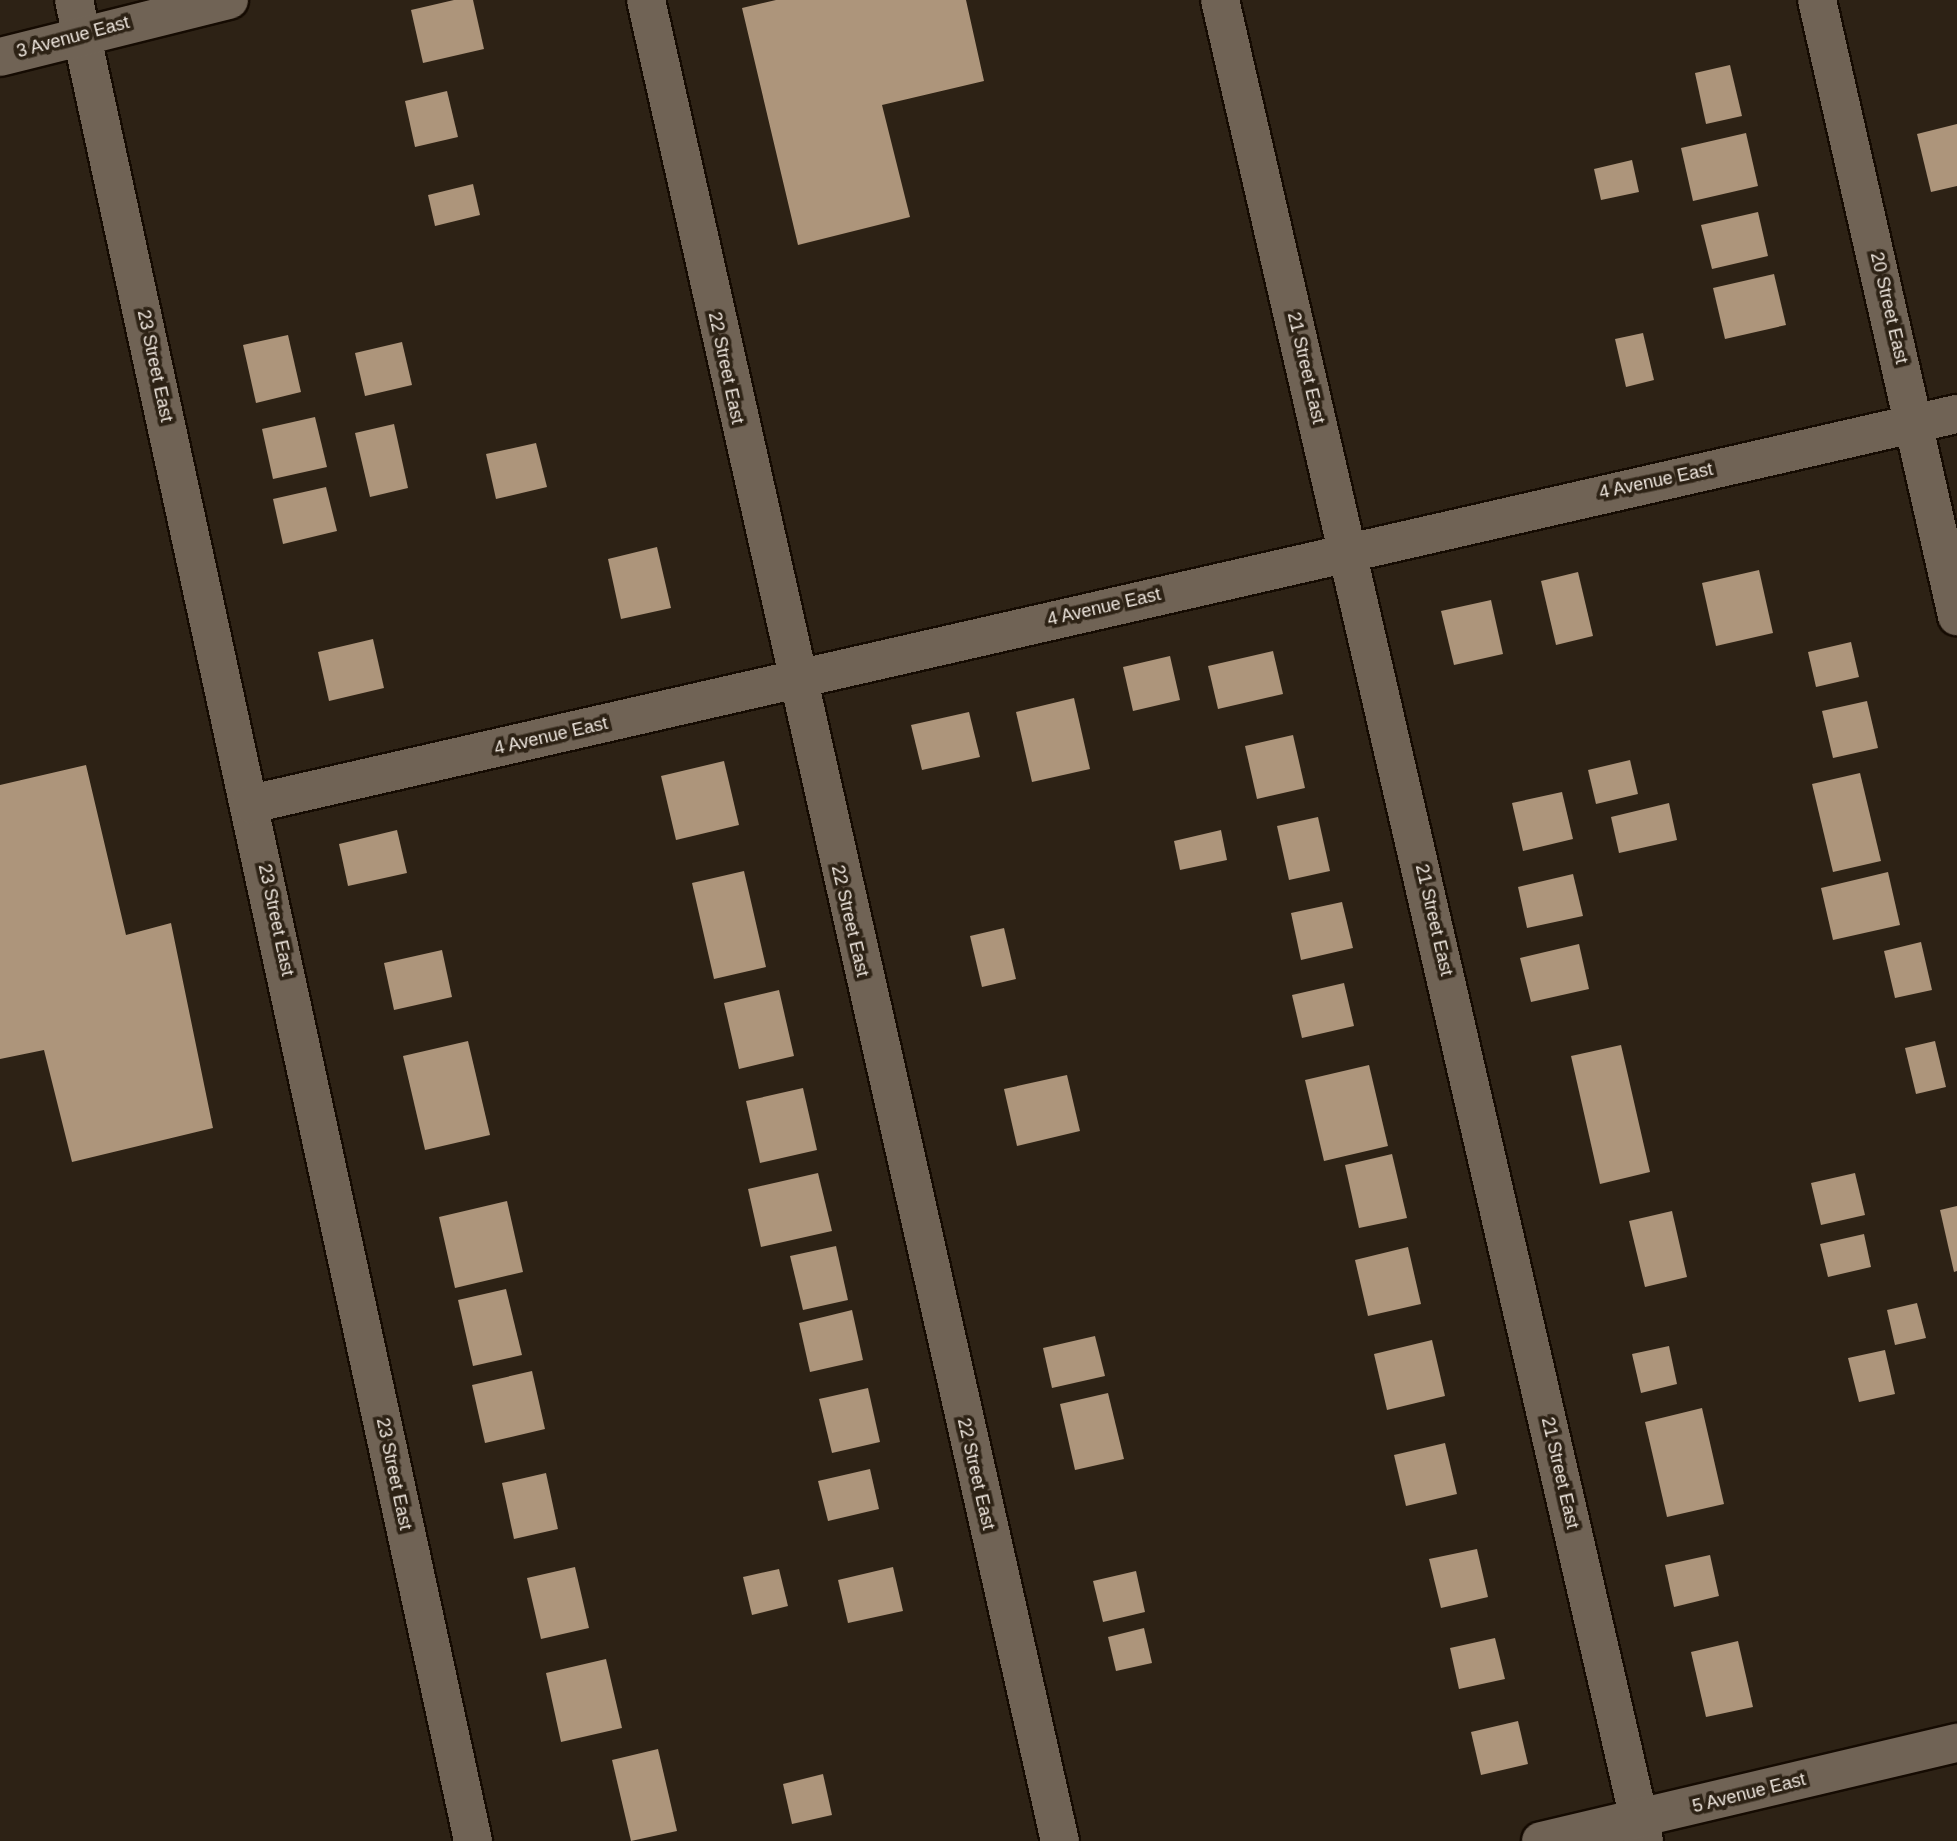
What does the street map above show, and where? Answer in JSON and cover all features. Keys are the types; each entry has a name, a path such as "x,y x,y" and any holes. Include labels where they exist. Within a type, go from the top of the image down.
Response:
{"street":[{"name":"3 Avenue East","path":"0,57 78,16 229,0"},
{"name":"22 Street East","path":"646,0 795,678 1060,1841"},
{"name":"21 Street East","path":"1220,0 1349,550 1641,1830"},
{"name":"20 Street East","path":"1817,0 1916,424 1957,616"},
{"name":"23 Street East","path":"78,16 251,804 473,1841"},
{"name":"4 Avenue East","path":"251,804 1349,550 1957,414"},
{"name":"5 Avenue East","path":"1541,1841 1641,1830 1957,1743"}],"building":[{"path":"454,0 473,0 484,49 423,63 411,10"},
{"path":"776,0 966,0 984,81 882,105 910,217 798,245 742,8"},
{"path":"1730,65 1742,116 1706,124 1695,73"},
{"path":"447,91 458,137 415,147 405,101"},
{"path":"1957,124 1957,186 1931,192 1917,134"},
{"path":"1746,133 1758,186 1693,201 1681,148"},
{"path":"1632,160 1639,192 1601,200 1594,169"},
{"path":"473,184 480,215 435,226 428,195"},
{"path":"1758,212 1768,256 1712,269 1701,225"},
{"path":"1774,274 1786,325 1725,339 1713,288"},
{"path":"1643,333 1654,380 1626,387 1615,339"},
{"path":"288,335 301,392 256,403 243,345"},
{"path":"402,342 412,385 365,396 355,353"},
{"path":"315,417 327,467 273,479 262,429"},
{"path":"394,424 408,488 370,497 355,433"},
{"path":"536,443 547,487 496,499 486,454"},
{"path":"326,487 337,531 283,544 273,499"},
{"path":"657,547 671,608 621,619 608,559"},
{"path":"1759,570 1773,633 1716,646 1702,583"},
{"path":"1578,572 1593,636 1556,645 1541,581"},
{"path":"1491,600 1503,654 1454,665 1441,611"},
{"path":"373,639 384,688 329,701 318,652"},
{"path":"1851,642 1859,677 1816,687 1808,652"},
{"path":"1273,651 1283,694 1218,709 1208,666"},
{"path":"1170,656 1180,700 1133,711 1123,667"},
{"path":"1074,698 1090,769 1032,782 1016,712"},
{"path":"1867,701 1878,748 1833,758 1822,711"},
{"path":"969,712 980,757 922,770 911,725"},
{"path":"1293,735 1305,788 1257,799 1245,746"},
{"path":"1630,760 1638,794 1596,804 1588,770"},
{"path":"724,761 739,825 676,840 661,776"},
{"path":"86,765 126,935 171,923 213,1128 72,1162 44,1050 0,1059 0,785"},
{"path":"1860,773 1881,861 1833,872 1812,784"},
{"path":"1562,792 1573,839 1523,851 1512,803"},
{"path":"1669,803 1677,840 1619,853 1611,817"},
{"path":"1318,817 1330,871 1289,880 1277,826"},
{"path":"397,830 407,873 348,886 339,844"},
{"path":"1221,830 1227,860 1180,870 1174,841"},
{"path":"744,871 766,967 714,979 692,883"},
{"path":"1888,872 1900,925 1833,940 1821,888"},
{"path":"1573,874 1583,916 1527,928 1518,887"},
{"path":"1342,902 1353,948 1301,960 1291,913"},
{"path":"1004,928 1016,979 982,987 970,936"},
{"path":"1921,942 1932,990 1895,998 1884,951"},
{"path":"1579,944 1589,989 1531,1002 1520,958"},
{"path":"442,950 452,997 394,1010 384,963"},
{"path":"1344,983 1354,1026 1302,1038 1292,995"},
{"path":"779,990 794,1056 739,1069 724,1003"},
{"path":"468,1041 490,1135 425,1150 403,1056"},
{"path":"1935,1041 1946,1087 1916,1094 1905,1048"},
{"path":"1621,1045 1650,1172 1600,1184 1571,1056"},
{"path":"1369,1065 1388,1146 1324,1161 1305,1080"},
{"path":"1067,1075 1080,1131 1017,1146 1004,1089"},
{"path":"803,1088 817,1150 760,1163 746,1101"},
{"path":"1392,1154 1407,1218 1359,1228 1345,1165"},
{"path":"818,1173 832,1231 761,1247 748,1189"},
{"path":"1855,1173 1865,1215 1821,1225 1811,1183"},
{"path":"507,1201 523,1272 455,1288 439,1217"},
{"path":"1957,1206 1957,1271 1954,1272 1940,1210"},
{"path":"1672,1211 1687,1277 1645,1287 1629,1221"},
{"path":"1864,1234 1871,1267 1828,1277 1820,1244"},
{"path":"836,1246 848,1300 803,1310 790,1256"},
{"path":"1408,1247 1421,1304 1368,1316 1355,1260"},
{"path":"506,1289 522,1355 473,1366 458,1300"},
{"path":"1917,1303 1926,1338 1895,1345 1887,1310"},
{"path":"852,1310 863,1360 810,1372 799,1323"},
{"path":"1095,1336 1105,1376 1052,1388 1043,1348"},
{"path":"1432,1340 1445,1396 1387,1410 1374,1354"},
{"path":"1669,1346 1677,1384 1641,1393 1632,1354"},
{"path":"1885,1350 1895,1394 1859,1402 1848,1358"},
{"path":"532,1371 545,1429 485,1443 472,1385"},
{"path":"868,1388 880,1442 832,1453 819,1399"},
{"path":"1108,1393 1124,1459 1075,1470 1060,1404"},
{"path":"1702,1408 1724,1504 1667,1517 1645,1422"},
{"path":"1445,1443 1457,1494 1406,1506 1394,1455"},
{"path":"870,1469 879,1509 828,1521 818,1481"},
{"path":"546,1473 558,1529 514,1539 502,1483"},
{"path":"1477,1549 1488,1597 1441,1608 1429,1559"},
{"path":"1710,1555 1719,1596 1674,1607 1665,1565"},
{"path":"575,1567 589,1628 541,1639 527,1578"},
{"path":"893,1567 903,1611 848,1623 838,1580"},
{"path":"779,1569 788,1606 752,1615 743,1577"},
{"path":"1136,1571 1145,1612 1103,1622 1093,1581"},
{"path":"1144,1628 1152,1663 1116,1671 1108,1637"},
{"path":"1495,1638 1505,1679 1459,1689 1450,1648"},
{"path":"1738,1641 1753,1707 1706,1717 1691,1652"},
{"path":"606,1659 622,1728 561,1742 546,1673"},
{"path":"1518,1721 1528,1764 1481,1775 1471,1732"},
{"path":"658,1749 677,1831 631,1841 612,1760"},
{"path":"823,1774 832,1815 792,1824 783,1784"}]}
